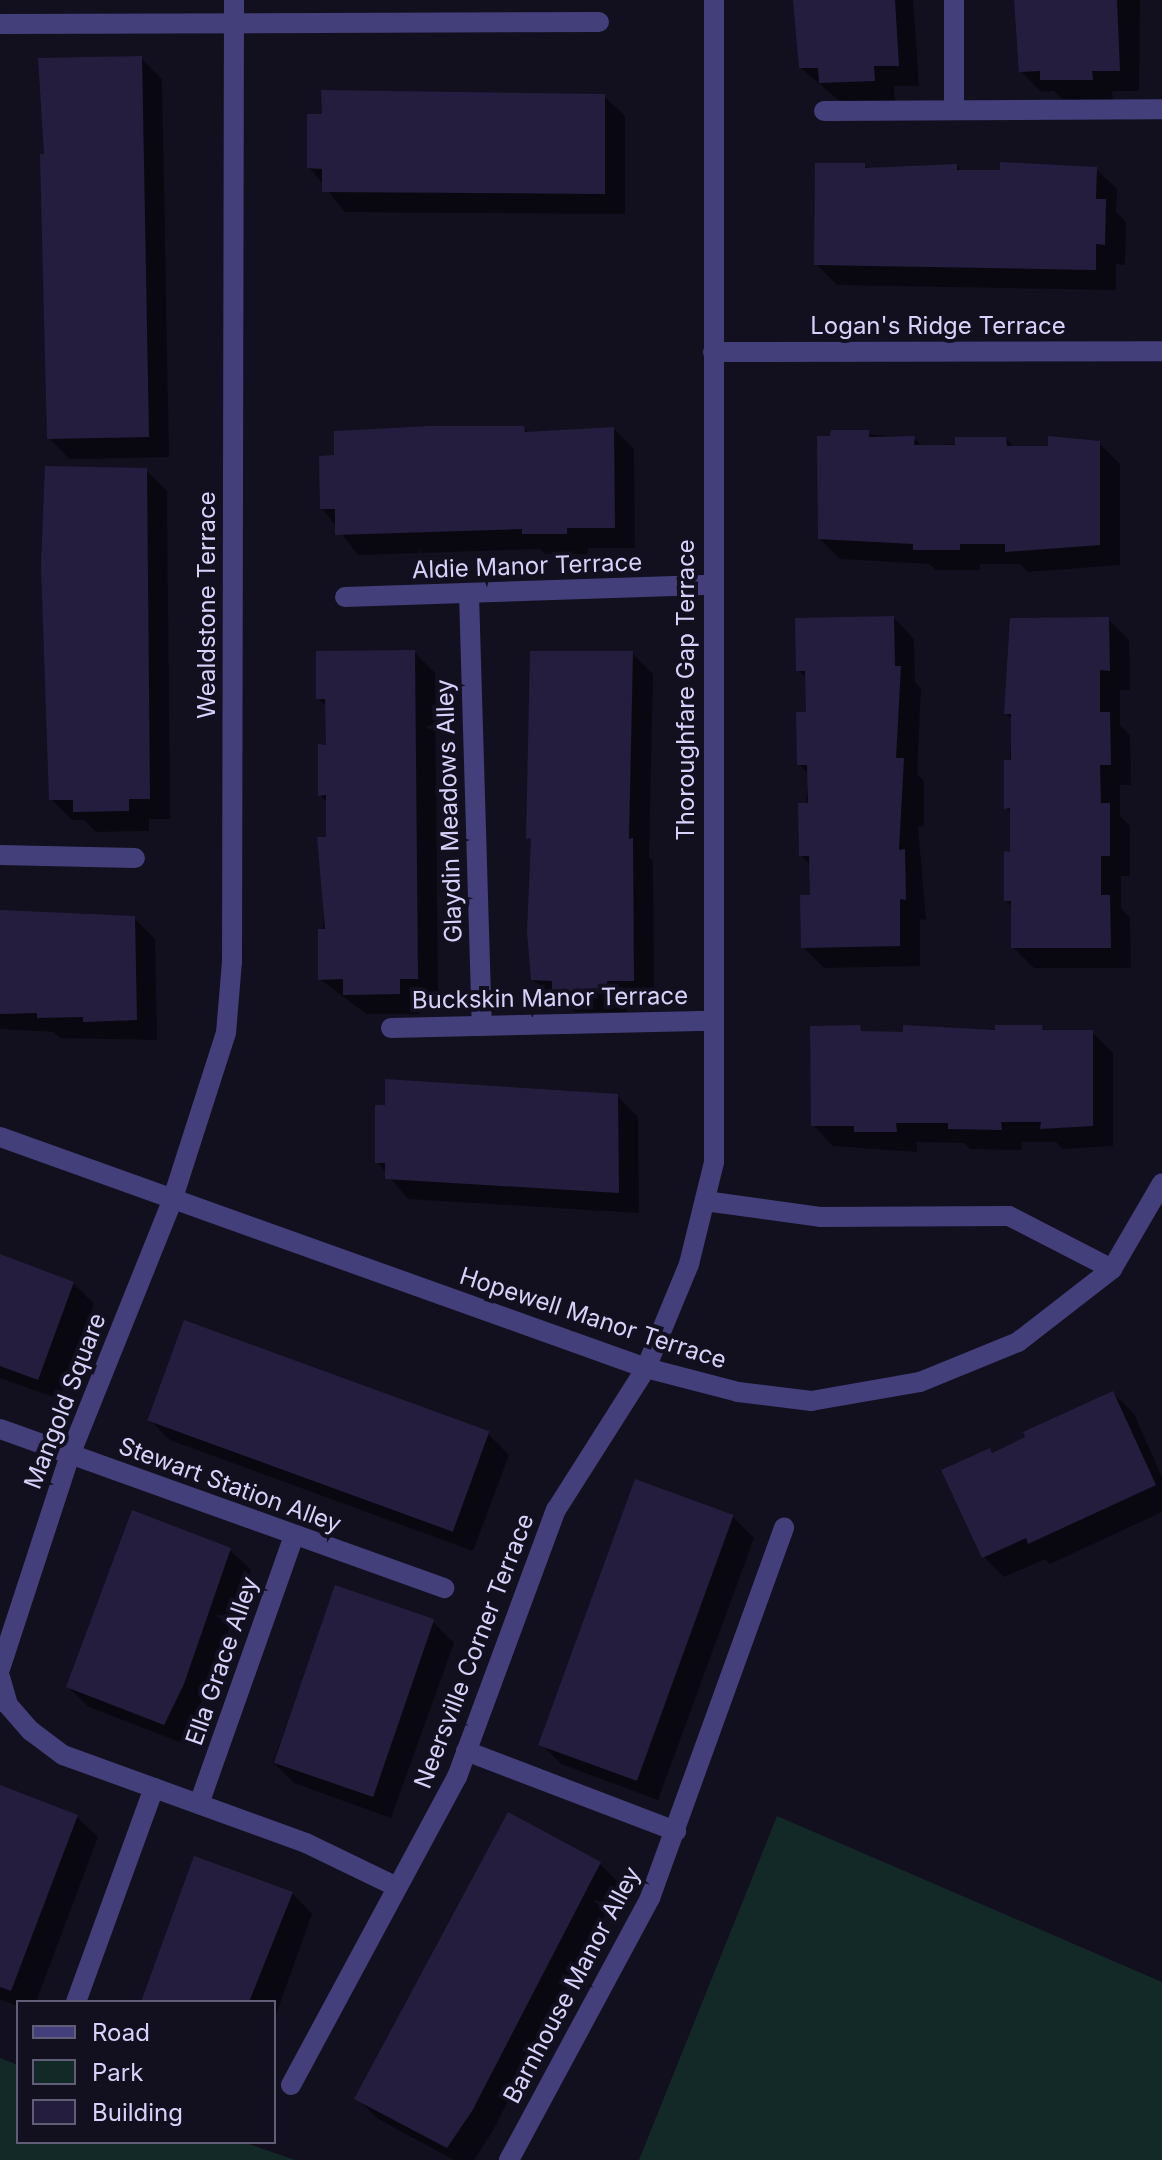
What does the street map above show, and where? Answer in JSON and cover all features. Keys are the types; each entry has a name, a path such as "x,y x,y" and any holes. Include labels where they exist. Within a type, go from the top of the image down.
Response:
{"street":[{"name":"Thoroughfare Gap Terrace","path":"646,1368 689,1264 714,1162 711,1021 714,0"},
{"path":"954,0 954,110"},
{"path":"0,24 234,10 599,22"},
{"name":"Wealdstone Terrace","path":"172,1201 226,1033 232,962 234,10"},
{"path":"824,111 1162,109"},
{"name":"Logan's Ridge Terrace","path":"713,352 1162,351"},
{"name":"Aldie Manor Terrace","path":"345,597 712,585"},
{"name":"Glaydin Meadows Alley","path":"469,594 482,1026"},
{"path":"0,855 135,858"},
{"name":"Buckskin Manor Terrace","path":"391,1028 711,1021"},
{"name":"Hopewell Manor Terrace","path":"0,1137 646,1368 738,1392 811,1401 920,1382 1018,1342 1112,1269 1162,1183"},
{"name":"Mangold Square","path":"0,1669 70,1455 172,1201"},
{"path":"705,1201 820,1217 1009,1216 1112,1269"},
{"name":"Neersville Corner Terrace","path":"291,2085 466,1751 556,1510 646,1368"},
{"name":"Stewart Station Alley","path":"0,1429 444,1588"},
{"name":"Barnhouse Manor Alley","path":"509,2160 650,1898 784,1527"},
{"name":"Ella Grace Alley","path":"199,1804 294,1535"},
{"path":"0,1677 8,1705 31,1731 63,1755 306,1843 397,1887"},
{"path":"466,1751 676,1831"},
{"path":"77,2000 154,1788"}],"green space":[{"path":"777,1816 1162,1982 1162,2160 639,2160"},
{"path":"0,2058 16,2064 16,2144 249,2144 295,2160 0,2160"}],"building":[{"path":"793,0 895,0 899,66 874,66 875,81 819,83 818,68 799,68"},
{"path":"1014,0 1117,0 1120,71 1092,71 1093,80 1040,80 1040,71 1019,72"},
{"path":"142,56 149,437 47,439 40,154 44,154 38,58"},
{"path":"321,90 605,94 605,194 322,192 322,169 307,168 307,114 322,114"},
{"path":"1000,162 1097,167 1096,199 1106,199 1105,245 1096,244 1096,270 814,265 815,163 865,163 865,168 957,164 957,170 1000,170"},
{"path":"430,426 524,426 525,432 614,427 615,528 567,528 567,534 522,534 522,529 335,535 335,509 320,509 319,456 334,455 334,431"},
{"path":"831,430 869,430 869,437 915,436 914,445 955,445 955,437 1006,437 1007,446 1048,446 1048,436 1100,441 1100,545 1005,552 1005,544 960,544 960,550 913,550 913,544 818,539 817,436 830,436"},
{"path":"45,466 147,468 150,799 129,799 129,811 73,812 73,800 49,800 41,565"},
{"path":"894,616 895,666 901,666 896,758 904,758 899,850 905,849 906,900 900,899 900,946 801,948 800,895 810,895 809,856 799,856 798,803 808,803 807,765 797,765 796,712 806,712 805,671 796,671 795,618"},
{"path":"1109,617 1110,671 1100,670 1100,712 1110,712 1111,765 1100,765 1101,803 1110,803 1110,856 1101,856 1101,895 1110,895 1111,948 1011,948 1011,901 1004,901 1004,851 1010,852 1010,808 1004,809 1004,760 1011,760 1011,714 1004,714 1010,618"},
{"path":"415,650 418,979 400,979 400,994 343,995 343,979 318,980 318,929 325,929 317,837 326,837 326,795 318,796 318,744 326,745 325,699 316,699 316,651"},
{"path":"530,651 633,651 629,839 633,838 634,981 607,981 607,992 552,992 552,981 531,980 527,932 531,838 526,839"},
{"path":"0,910 135,916 137,1020 83,1022 83,1017 37,1018 37,1013 0,1014"},
{"path":"860,1025 861,1031 903,1032 903,1025 995,1030 995,1025 1042,1025 1043,1030 1093,1030 1093,1126 1040,1129 1041,1122 1001,1122 1002,1130 948,1129 948,1123 896,1123 897,1132 854,1132 854,1126 811,1126 810,1026"},
{"path":"385,1079 618,1094 619,1193 385,1179 385,1163 375,1163 375,1105 385,1105"},
{"path":"0,1254 74,1282 38,1380 0,1366"},
{"path":"184,1320 489,1431 453,1532 147,1421"},
{"path":"1113,1391 1156,1485 1028,1544 1026,1538 982,1558 941,1470 990,1448 992,1453 1025,1437 1023,1432"},
{"path":"635,1479 734,1515 637,1781 538,1745"},
{"path":"132,1510 231,1548 184,1684 164,1725 66,1687"},
{"path":"335,1585 434,1619 373,1797 274,1763"},
{"path":"0,1785 78,1815 11,1991 0,1987"},
{"path":"508,1812 601,1862 472,2111 447,2148 354,2099"},
{"path":"194,1856 293,1892 250,2000 142,2000"}]}
